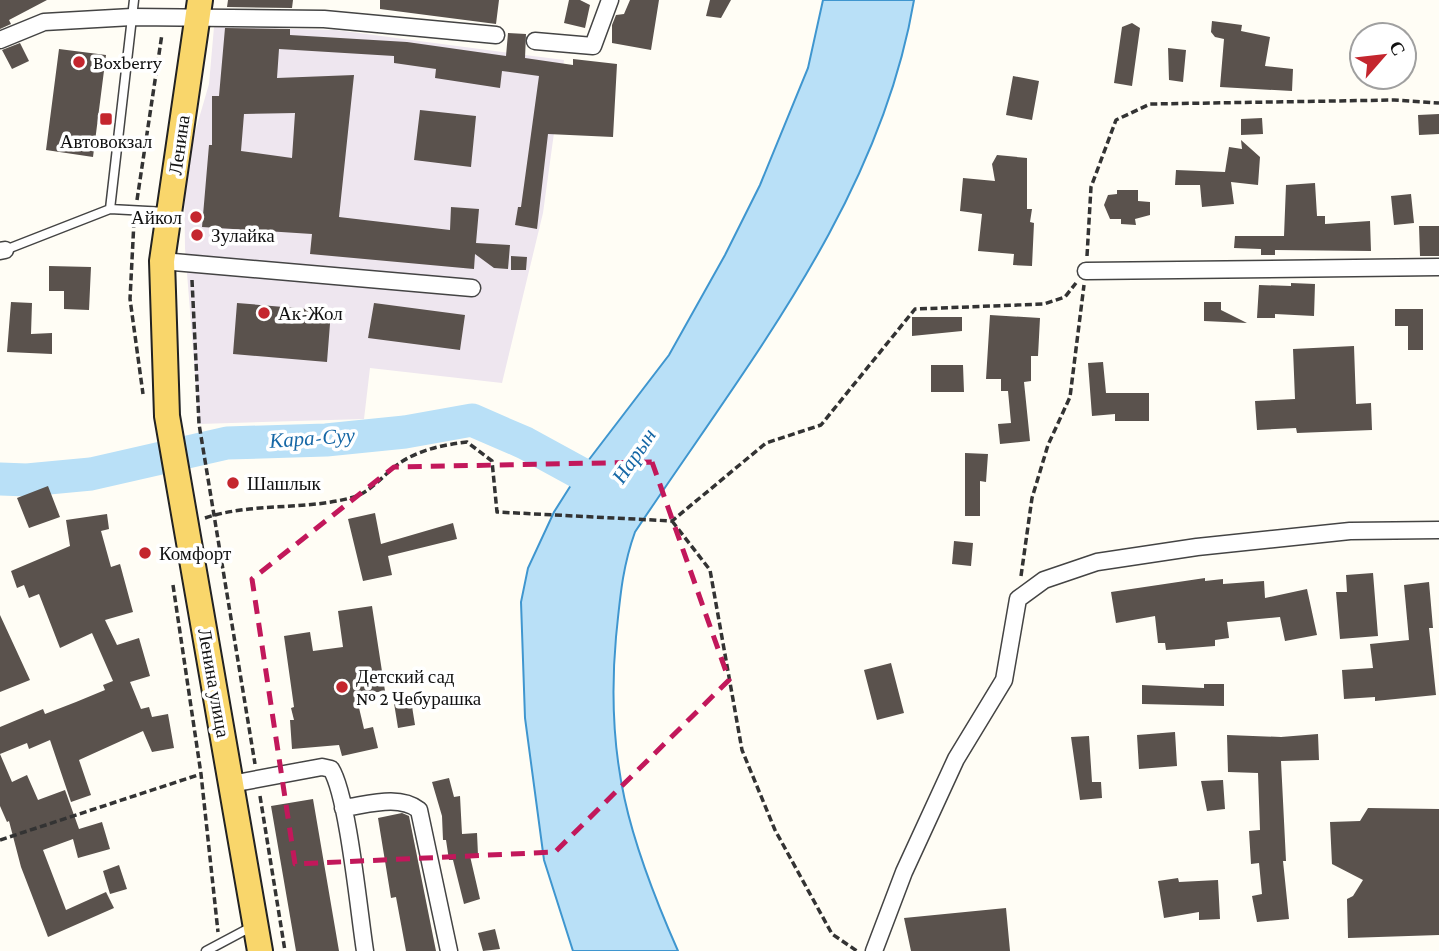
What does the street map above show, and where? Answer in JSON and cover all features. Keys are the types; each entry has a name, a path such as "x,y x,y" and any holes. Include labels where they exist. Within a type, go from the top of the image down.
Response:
{"main road":[{"name":"Ленина","path":"167,416 162,261 198,9"},
{"name":"Ленина улица","path":"167,416 260,951"}],"street":[{"path":"535,41 593,46 610,0"},
{"path":"0,40 44,22 132,18 198,9 496,35"},
{"path":"162,261 471,288"},
{"path":"1086,271 1439,267"},
{"path":"874,951 904,872 956,759 1004,680 1018,599 1044,580 1097,562 1197,547 1350,531 1439,530"},
{"path":"231,784 322,767 331,769 337,778 343,808 365,951"},
{"path":"343,808 396,801 411,804 419,810 449,951"}],"lane":[{"path":"110,209 134,0"},
{"path":"2,251 110,209 169,212"},
{"path":"206,951 255,925"}],"path":[{"path":"1018,599 1032,498 1048,445 1070,397 1086,271 1091,187 1116,120 1150,104 1394,100 1439,103"},
{"path":"191,262 199,424 285,951"},
{"path":"187,524 233,510 319,506 358,496 401,462 433,446 467,442 492,461 497,512 672,521 766,443 821,425 915,309 1044,303 1065,297 1086,271"},
{"path":"672,521 710,570 742,750 775,830 832,934 857,951"},
{"path":"171,572 201,774 219,942"},
{"path":"0,840 201,774"}],"highlighted area":[{"path":"652,462 729,680 555,852 295,864 252,579 394,467"}],"shaded area":[{"path":"214,27 336,30 564,60 543,213 502,383 370,368 364,419 199,424 185,248 184,170 209,84"}],"water":[{"name":"Нарын","path":"823,0 914,0 897,74 872,145 840,213 763,344 635,532 622,584 613,681 618,761 624,799 634,835 678,951 573,951 544,860 525,718 521,602 528,568 554,512 578,474 669,355 725,255 760,185 808,68"}],"building":[{"path":"0,0 47,0 9,20 11,24 0,29"},
{"path":"228,0 293,0 292,8 227,7"},
{"path":"380,0 499,0 496,24 380,9"},
{"path":"569,0 580,0 590,5 585,28 564,23"},
{"path":"630,0 659,0 651,50 612,43 612,25 616,15 624,14"},
{"path":"710,0 731,0 721,18 706,16"},
{"path":"1212,21 1242,25 1241,31 1270,37 1265,66 1293,69 1292,91 1220,87 1224,39 1215,37 1211,32"},
{"path":"1132,23 1140,28 1132,86 1114,83 1122,27"},
{"path":"225,28 290,29 290,35 407,42 506,56 508,33 526,34 525,58 573,65 573,59 617,64 613,137 548,134 537,229 515,225 518,207 521,207 539,76 502,71 500,88 435,78 436,69 394,63 394,56 279,49 277,78 354,75 339,217 450,230 451,207 479,209 476,243 510,245 508,269 494,268 475,254 474,269 310,254 312,234 202,227 209,145 212,145 212,96 219,96","holes":["295,113 292,158 241,151 244,114"]},
{"path":"20,43 29,61 12,69 2,50"},
{"path":"1168,48 1186,50 1183,82 1169,80"},
{"path":"59,49 106,55 93,157 46,150"},
{"path":"1013,76 1039,81 1032,120 1006,115"},
{"path":"420,110 476,116 471,167 414,160"},
{"path":"1439,114 1439,134 1419,135 1418,115"},
{"path":"1262,118 1263,134 1241,135 1241,119"},
{"path":"1241,140 1260,157 1258,185 1231,182 1234,204 1202,207 1200,185 1175,185 1176,170 1225,172 1229,147 1242,149"},
{"path":"997,155 1027,158 1027,209 1032,209 1030,222 1034,223 1032,266 1013,265 1014,254 978,251 982,214 960,211 963,178 995,181 992,164"},
{"path":"1315,183 1317,216 1325,216 1325,224 1370,221 1371,251 1275,250 1275,255 1261,255 1261,249 1234,248 1235,236 1284,236 1286,185"},
{"path":"1117,190 1138,190 1138,201 1150,202 1150,215 1135,219 1136,225 1121,224 1121,219 1110,219 1104,205 1108,195 1117,194"},
{"path":"1411,194 1414,223 1394,225 1391,196"},
{"path":"1419,226 1439,226 1439,256 1420,256"},
{"path":"511,256 527,257 526,270 511,270"},
{"path":"49,266 91,267 89,310 64,309 64,291 49,291"},
{"path":"1291,283 1315,284 1314,316 1275,314 1275,318 1257,318 1259,285 1291,286"},
{"path":"11,302 32,303 31,334 52,333 52,354 7,352"},
{"path":"1204,302 1221,302 1221,310 1247,323 1204,321"},
{"path":"237,303 331,311 327,362 233,354"},
{"path":"374,303 465,315 460,350 368,338"},
{"path":"1395,309 1423,309 1423,350 1408,350 1408,326 1395,326"},
{"path":"990,315 1040,318 1038,356 1031,356 1031,381 1024,382 1030,441 1000,444 998,424 1011,423 1008,391 1001,391 1001,379 986,379"},
{"path":"912,317 962,317 962,331 912,336"},
{"path":"1354,346 1356,404 1371,403 1372,430 1297,433 1296,428 1257,430 1255,401 1295,399 1293,349"},
{"path":"1103,362 1106,393 1149,393 1149,421 1115,421 1115,414 1092,416 1088,363"},
{"path":"931,365 963,365 964,392 931,392"},
{"path":"965,453 988,454 986,482 980,481 980,516 965,516"},
{"path":"48,486 60,517 29,528 17,498"},
{"path":"375,513 381,544 453,523 457,539 388,556 392,575 363,581 348,519"},
{"path":"107,514 109,529 101,531 111,567 120,564 133,612 105,620 117,645 139,638 150,676 130,682 141,709 149,707 152,717 168,714 174,748 152,752 143,731 79,760 91,795 71,802 50,740 29,749 27,743 0,754 0,727 43,709 45,714 76,702 105,690 103,685 113,681 92,633 60,648 39,594 29,598 24,585 17,588 11,571 70,546 66,520"},
{"path":"954,541 973,543 971,566 952,564"},
{"path":"1373,573 1378,636 1340,639 1336,592 1347,592 1346,575"},
{"path":"1205,578 1205,581 1223,579 1223,584 1264,581 1265,598 1307,589 1317,635 1285,641 1280,617 1227,622 1229,638 1215,640 1215,646 1166,650 1165,643 1158,643 1155,616 1116,623 1111,592"},
{"path":"1429,582 1433,628 1429,628 1436,695 1375,701 1375,697 1344,699 1342,670 1373,668 1370,644 1409,640 1404,585"},
{"path":"372,606 385,691 356,695 364,729 373,727 378,748 342,756 339,745 292,749 290,720 294,720 291,708 294,707 284,636 310,632 313,651 343,647 338,611"},
{"path":"0,615 30,680 0,692"},
{"path":"891,663 904,713 877,720 864,670"},
{"path":"1204,684 1224,684 1224,706 1142,704 1142,685 1204,688"},
{"path":"411,700 415,725 398,728 394,703"},
{"path":"1175,732 1177,766 1139,769 1137,735"},
{"path":"1318,734 1319,760 1281,761 1286,861 1283,861 1289,919 1257,922 1252,896 1262,894 1259,863 1251,864 1249,831 1260,830 1258,773 1228,772 1227,735 1281,737"},
{"path":"1089,736 1092,782 1101,782 1102,798 1080,800 1071,737"},
{"path":"0,754 12,782 27,775 38,800 65,790 79,829 102,822 110,849 78,858 73,839 43,850 66,910 106,892 114,908 48,937 21,867 9,821 7,822 0,806"},
{"path":"449,778 454,797 460,796 462,834 477,833 478,855 470,856 480,899 464,904 453,860 449,860 446,840 443,840 442,816 432,782"},
{"path":"1223,780 1225,809 1207,811 1201,781"},
{"path":"313,799 339,951 296,951 271,806"},
{"path":"1368,808 1439,809 1439,935 1348,938 1347,899 1353,896 1363,880 1332,864 1330,822 1360,821"},
{"path":"402,813 409,816 436,951 406,951 396,897 391,898 378,818"},
{"path":"119,865 127,889 110,894 103,871"},
{"path":"1178,878 1179,882 1218,880 1220,919 1199,920 1199,912 1164,918 1158,881"},
{"path":"1006,908 1010,951 911,951 904,918"},
{"path":"495,929 500,949 483,951 478,933"}],"waterway":[{"name":"Кара-Суу","path":"0,479 27,480 91,474 227,443 326,440 405,432 472,420 525,443 611,490"}],"place":[{"name":"Boxberry","path":"79,62"},
{"name":"Автовокзал","path":"106,119"},
{"name":"Айкол","path":"196,217"},
{"name":"Зулайка","path":"197,235"},
{"name":"Ак-Жол","path":"264,313"},
{"name":"Шашлык","path":"233,483"},
{"name":"Комфорт","path":"145,553"},
{"name":"Детский сад № 2 Чебурашка","path":"342,687"}]}
